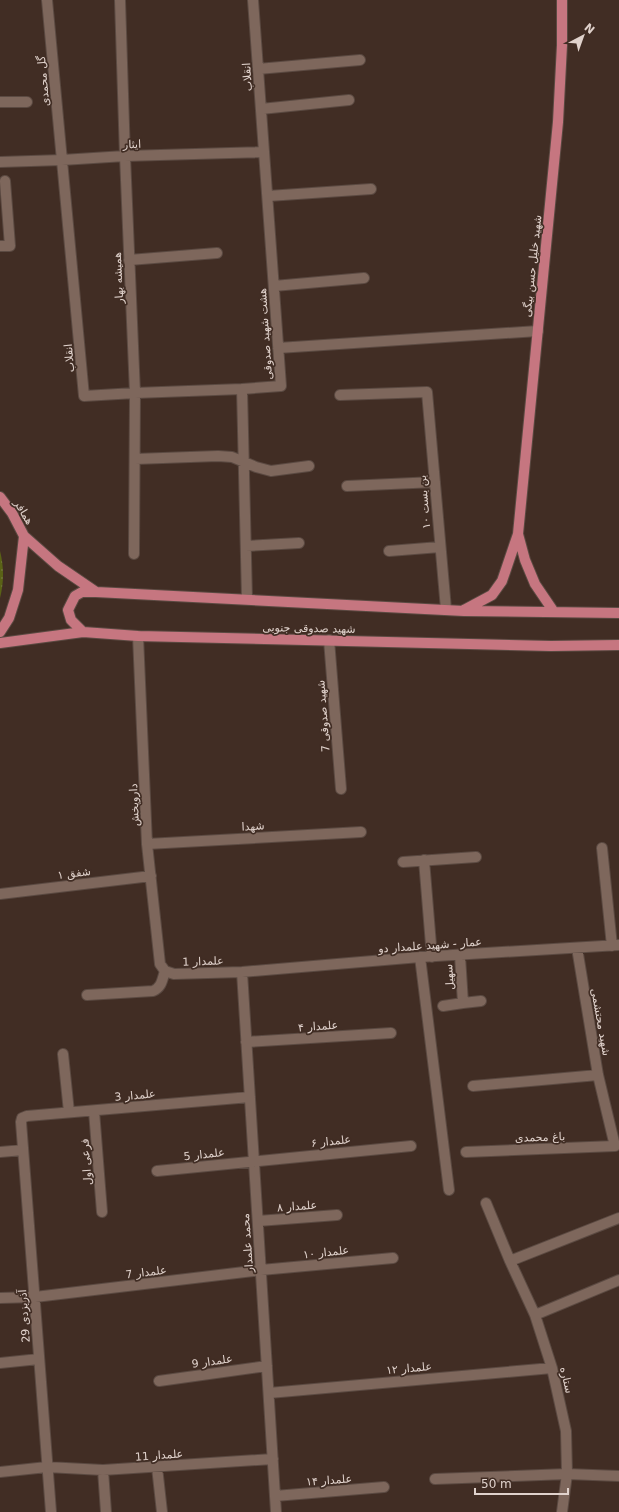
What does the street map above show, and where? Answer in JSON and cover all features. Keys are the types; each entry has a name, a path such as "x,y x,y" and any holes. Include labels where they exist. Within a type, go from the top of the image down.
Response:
{"main road":[{"name":"شهید خلیل حسن بیگی","path":"518,534 558,122 562,45 562,0"},
{"name":"همافر","path":"0,497 12,513 24,536 18,590 9,618 0,632"},
{"path":"464,610 492,595 502,581 518,534"},
{"path":"518,534 525,560 535,584 554,612"},
{"path":"24,536 58,566 96,592"},
{"path":"83,632 70,620 68,610 75,596 82,592 464,610 619,613"},
{"name":"شهید صدوقی جنوبی","path":"0,643 83,632 138,636 550,646 619,645"}],"street":[{"name":"گل محمدی","path":"47,0 62,160"},
{"name":"همیشه بهار","path":"120,0 135,393 134,554"},
{"name":"انقلاب","path":"253,0 264,152"},
{"path":"258,70 360,60"},
{"path":"261,109 350,100"},
{"path":"0,102 27,102"},
{"name":"ایثار","path":"0,162 125,156 264,152"},
{"name":"هشت شهید صدوقی","path":"242,390 281,386 264,152"},
{"name":"انقلاب","path":"62,160 84,396 242,390"},
{"path":"0,246 10,246 5,181"},
{"path":"268,196 371,190"},
{"path":"130,260 217,253"},
{"path":"274,286 364,278"},
{"path":"278,348 538,331"},
{"path":"242,390 247,599"},
{"name":"بن بست ۱۰","path":"340,395 427,392 446,609"},
{"path":"135,459 218,456 232,457 270,471 309,466"},
{"path":"347,486 435,482"},
{"path":"246,546 299,543"},
{"path":"389,551 440,547"},
{"name":"داروپخش","path":"138,636 147,844 160,964 165,971"},
{"name":"شهید صدوقی 7","path":"329,640 341,789"},
{"name":"شهدا","path":"147,844 361,832"},
{"path":"602,848 615,946"},
{"path":"403,862 476,857"},
{"path":"424,860 432,956"},
{"name":"شفق ۱","path":"0,894 151,876"},
{"name":"عمار - شهید علمدار دو","path":"242,972 432,956 460,956 615,946"},
{"name":"شهید محتشمی","path":"577,948 598,1075 615,1146"},
{"name":"سهیل","path":"460,956 463,1003 482,1001"},
{"path":"420,957 449,1190"},
{"path":"87,995 153,991 158,989 161,985 165,971"},
{"name":"علمدار 1","path":"165,971 174,974 242,972"},
{"name":"محمد علمدار","path":"242,972 276,1512"},
{"path":"443,1006 463,1003"},
{"name":"علمدار ۴","path":"246,1042 391,1033"},
{"path":"62,1054 69,1112"},
{"path":"473,1086 598,1075"},
{"name":"علمدار 3","path":"22,1118 27,1116 69,1112 250,1097"},
{"name":"فرعی اول","path":"94,1111 102,1212"},
{"name":"آذریزدی 29","path":"22,1118 20,1122 51,1512"},
{"name":"علمدار ۶","path":"254,1161 411,1146"},
{"name":"باغ محمدی","path":"466,1152 615,1146"},
{"path":"0,1152 23,1150"},
{"name":"علمدار 5","path":"157,1171 254,1161"},
{"name":"ستاره","path":"486,1203 534,1315 552,1368 566,1431 567,1474 562,1512"},
{"name":"علمدار ۸","path":"258,1221 337,1215"},
{"path":"510,1261 619,1218"},
{"name":"علمدار ۱۰","path":"261,1270 393,1258"},
{"name":"علمدار 7","path":"0,1298 35,1297 261,1270"},
{"path":"534,1315 619,1280"},
{"path":"0,1363 39,1359"},
{"name":"علمدار 9","path":"159,1381 267,1366"},
{"name":"علمدار ۱۲","path":"269,1393 552,1368"},
{"name":"علمدار 11","path":"0,1472 47,1467 103,1470 273,1459"},
{"path":"157,1467 162,1512"},
{"path":"103,1470 106,1512"},
{"path":"435,1479 567,1474 619,1476"},
{"name":"علمدار ۱۴","path":"275,1496 384,1488"}],"green space":[{"path":"0,551 3,574 0,598"}]}
